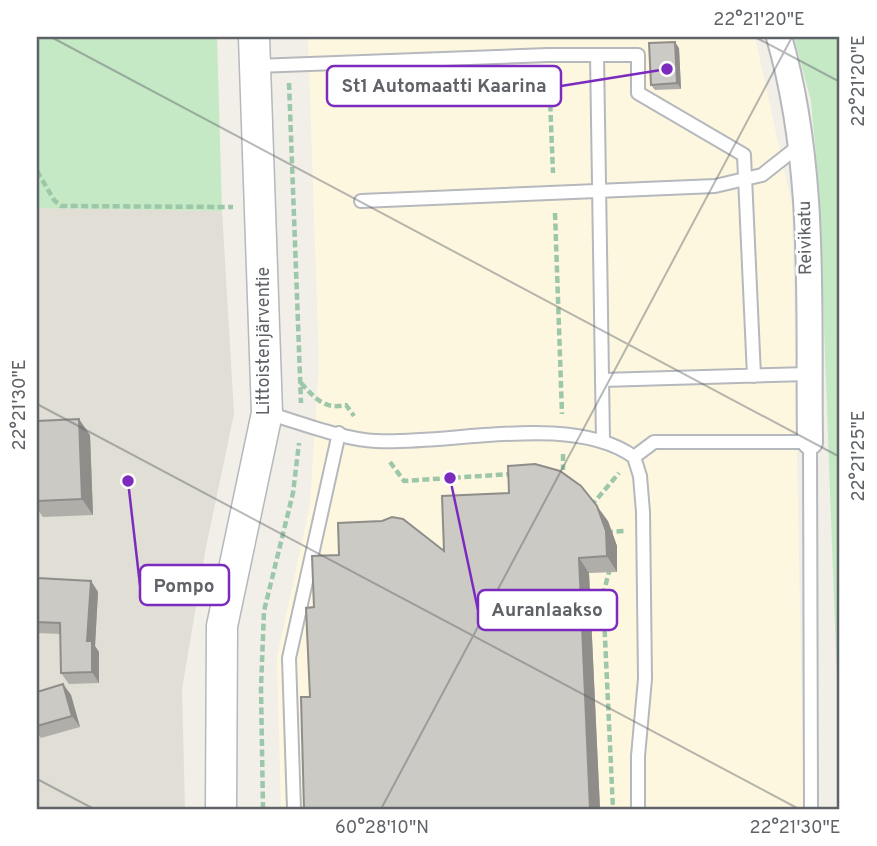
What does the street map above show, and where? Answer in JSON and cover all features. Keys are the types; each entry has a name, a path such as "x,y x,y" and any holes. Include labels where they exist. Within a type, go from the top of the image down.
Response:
{"street":[{"name":"Littoistenjärventie","path":"221,809 222,626 267,414 254,37"},
{"name":"Reivikatu","path":"779,37 801,145 806,204 810,442"}],"lane":[{"path":"256,66 548,55 638,55 638,93 744,155 754,376"},
{"path":"597,55 603,441"},
{"path":"361,201 715,186 762,175 801,145"},
{"path":"602,380 809,374"},
{"path":"267,414 374,441 563,433 603,441 634,457 640,476 643,512 645,679 638,756 638,809"},
{"path":"293,809 289,658 339,432"},
{"path":"634,457 654,442 810,442 811,809"}],"path":[{"path":"548,55 564,482"},
{"path":"37,171 54,200 61,206 246,208"},
{"path":"282,209 294,210"},
{"path":"300,382 325,405 331,408 346,405 404,481 513,474"},
{"path":"551,471 563,470"},
{"path":"588,510 615,478"},
{"path":"583,505 593,515"},
{"path":"599,524 605,532 607,543"},
{"path":"605,532 625,531"},
{"path":"611,565 603,595 613,809"}],"shaded area":[{"path":"308,37 755,37 792,206 804,809 281,809 277,657 310,505 319,363"},
{"path":"37,208 222,211 234,414 206,547 182,689 185,809 37,809"}],"green space":[{"path":"37,37 217,37 222,211 37,208"},
{"path":"794,37 840,37 840,764 819,190 811,101"}],"building":[{"path":"675,42 677,83 651,85 649,43"},
{"path":"79,419 82,499 37,501 37,421"},
{"path":"535,464 560,471 581,486 597,506 606,531 607,556 579,558 590,809 304,809 301,697 310,697 306,608 314,607 312,556 339,555 338,523 382,521 392,517 403,519 444,551 442,496 509,493 508,466"},
{"path":"37,578 91,581 87,641 92,641 92,672 61,673 60,623 37,622"},
{"path":"63,684 72,716 37,726 37,692"}],"place":[{"name":"St1 Automaatti Kaarina","path":"667,69"},
{"name":"Auranlaakso","path":"450,478"},
{"name":"Pompo","path":"128,481"}]}
